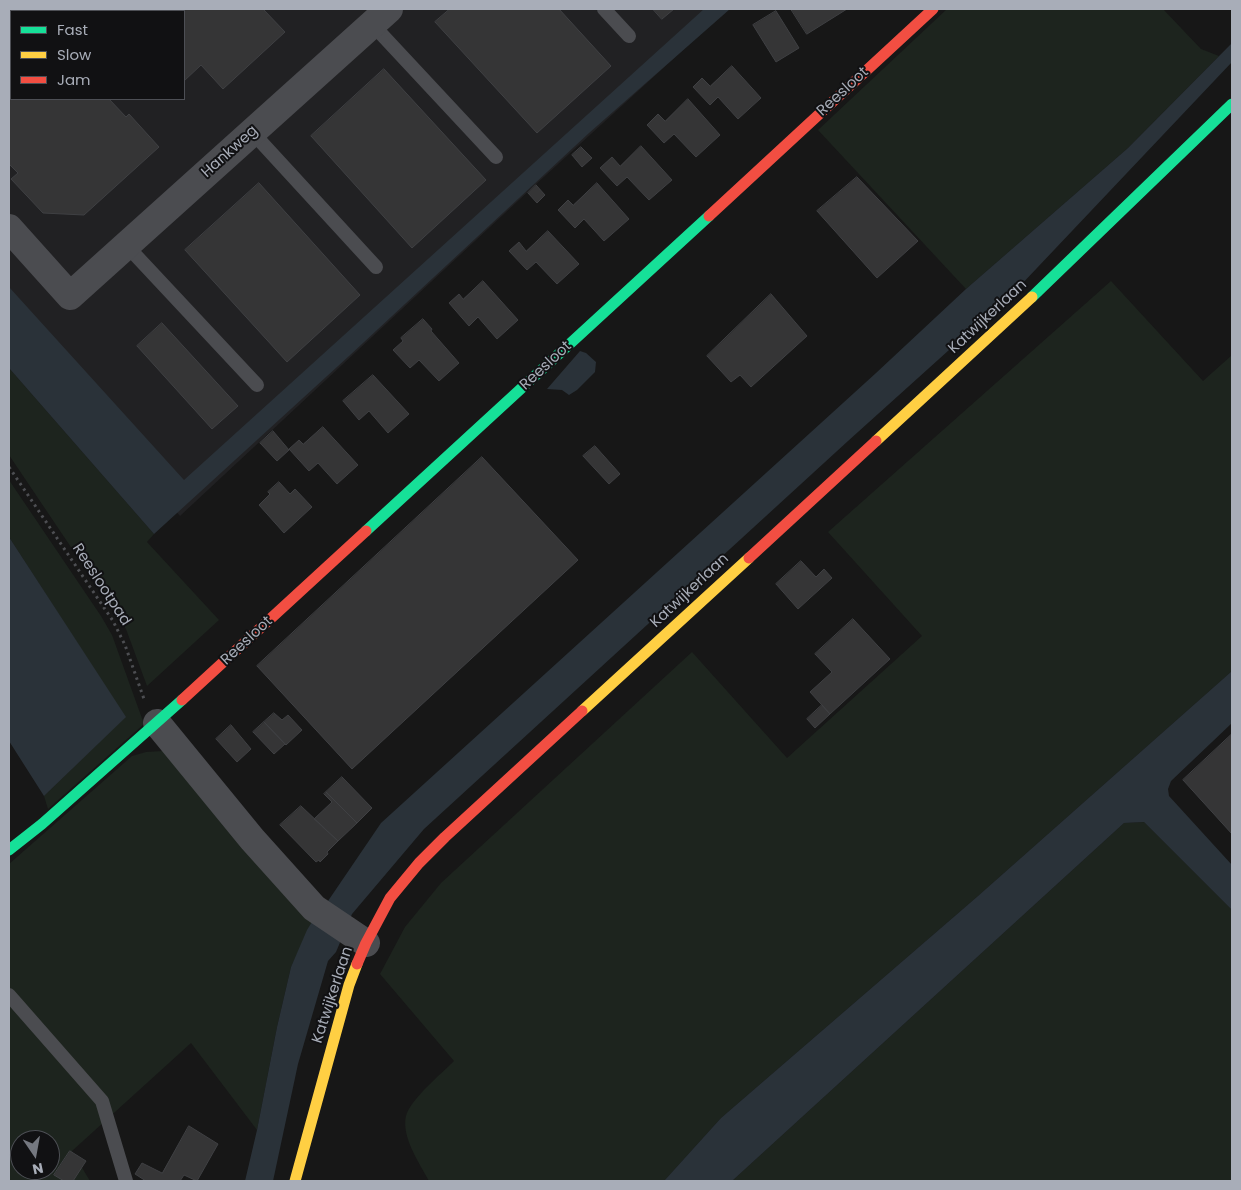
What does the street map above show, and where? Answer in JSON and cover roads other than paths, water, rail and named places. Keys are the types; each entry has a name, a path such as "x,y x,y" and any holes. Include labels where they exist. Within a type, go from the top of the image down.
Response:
{"street":[{"name":"Reesloot","path":"9,850 42,824 158,723 933,9"},
{"name":"Hankweg","path":"9,228 70,296 381,16"},
{"name":"Katwijkerlaan","path":"295,1181 349,985 356,937 419,863 1070,262 1232,104"},
{"path":"158,723 252,839 314,908 356,937"}],"lane":[{"path":"604,9 629,36"},
{"path":"381,16 496,157"},
{"path":"252,132 376,267"},
{"path":"127,246 257,385"},
{"path":"9,995 102,1101 126,1181"}]}
